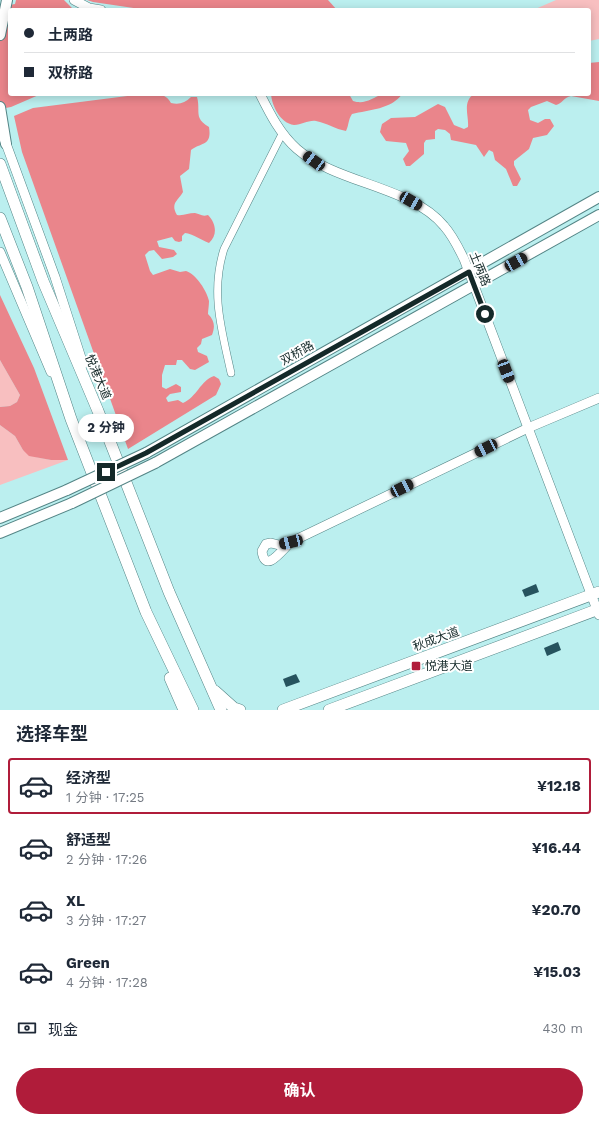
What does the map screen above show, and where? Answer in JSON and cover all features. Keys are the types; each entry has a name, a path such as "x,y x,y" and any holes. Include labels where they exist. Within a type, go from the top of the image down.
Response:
{"main road":[{"path":"0,35 6,2"},
{"path":"0,107 6,144"},
{"name":"悦港大道","path":"0,164 44,281 98,411 169,592 221,710"},
{"name":"双桥路","path":"0,518 67,490 146,453 469,272 599,197"},
{"path":"0,533 72,503 155,463 599,215"},
{"path":"0,218 27,287 71,419 146,612 167,673 184,710"},
{"name":"秋成大道","path":"283,710 595,593"},
{"path":"329,710 598,611"},
{"path":"146,612 193,710"},
{"path":"212,688 234,708 240,710"}],"street":[{"path":"74,0 89,8"},
{"name":"土两路","path":"261,96 282,134 297,149 318,164 411,201 443,224 454,239 469,272 528,428 595,593 598,611"},
{"path":"0,127 55,277 98,411"},
{"path":"231,374 216,292 220,262 224,249 282,134"},
{"path":"0,252 71,419"},
{"path":"291,542 528,428 599,398"}],"shaded area":[{"path":"16,0 64,0 72,8 8,8 8,96 36,96 11,107 0,109 0,7 15,4"},
{"path":"87,0 328,0 335,8 134,8"},
{"path":"556,0 599,0 599,39 591,41 591,8 538,8"},
{"path":"599,62 599,101 571,96 591,96 591,63"},
{"path":"127,96 164,96 169,99 171,103 179,104 191,97 197,97 199,117 204,124 209,127 210,133 208,141 191,150 189,169 180,176 183,192 174,208 177,215 195,213 203,216 208,215 213,222 215,229 212,240 209,243 185,233 182,236 182,241 179,242 175,241 172,237 157,241 159,247 174,250 177,254 173,257 162,259 154,250 149,251 145,255 150,271 153,275 170,269 180,272 186,271 197,279 208,297 208,314 214,324 212,335 202,339 201,344 197,348 198,352 207,356 209,362 195,370 190,369 182,360 177,360 176,365 165,365 162,375 162,387 166,389 176,384 181,387 181,392 170,394 166,398 168,402 178,400 183,403 192,397 205,381 214,376 219,379 221,384 216,395 128,449 22,152 14,116 33,108"},
{"path":"271,96 350,96 353,101 361,102 378,96 400,96 386,106 352,114 346,131 316,121 310,121 297,125 289,124 281,117 273,104"},
{"path":"571,96 556,105 547,101 531,107 528,110 530,120 538,123 545,119 550,119 554,126 547,135 533,138 529,149 514,161 514,165 521,179 517,186 513,186 506,169 495,160 493,152 489,150 484,157 476,145 451,140 450,134 445,130 438,129 435,131 435,139 426,140 424,143 424,154 410,166 406,166 403,159 409,151 406,143 386,141 380,132 382,124 391,118 415,117 438,104 445,107 454,125 464,129 468,127 467,105 470,97"},
{"path":"0,295 34,368 68,460 51,460 29,456 23,450 15,436 0,425 0,407 10,406 17,402 20,395 0,360"},
{"path":"0,360 20,395 17,402 10,406 0,407"},
{"path":"0,425 15,436 23,450 36,457 51,460 68,460 0,485"}],"building":[{"path":"536,584 539,592 525,597 522,590"},
{"path":"558,642 561,650 547,656 544,648"},
{"path":"296,674 300,682 286,687 283,679"}],"place":[{"name":"悦港大道","path":"416,666"}],"route":[{"path":"106,472 146,453 469,272 485,314"}]}
